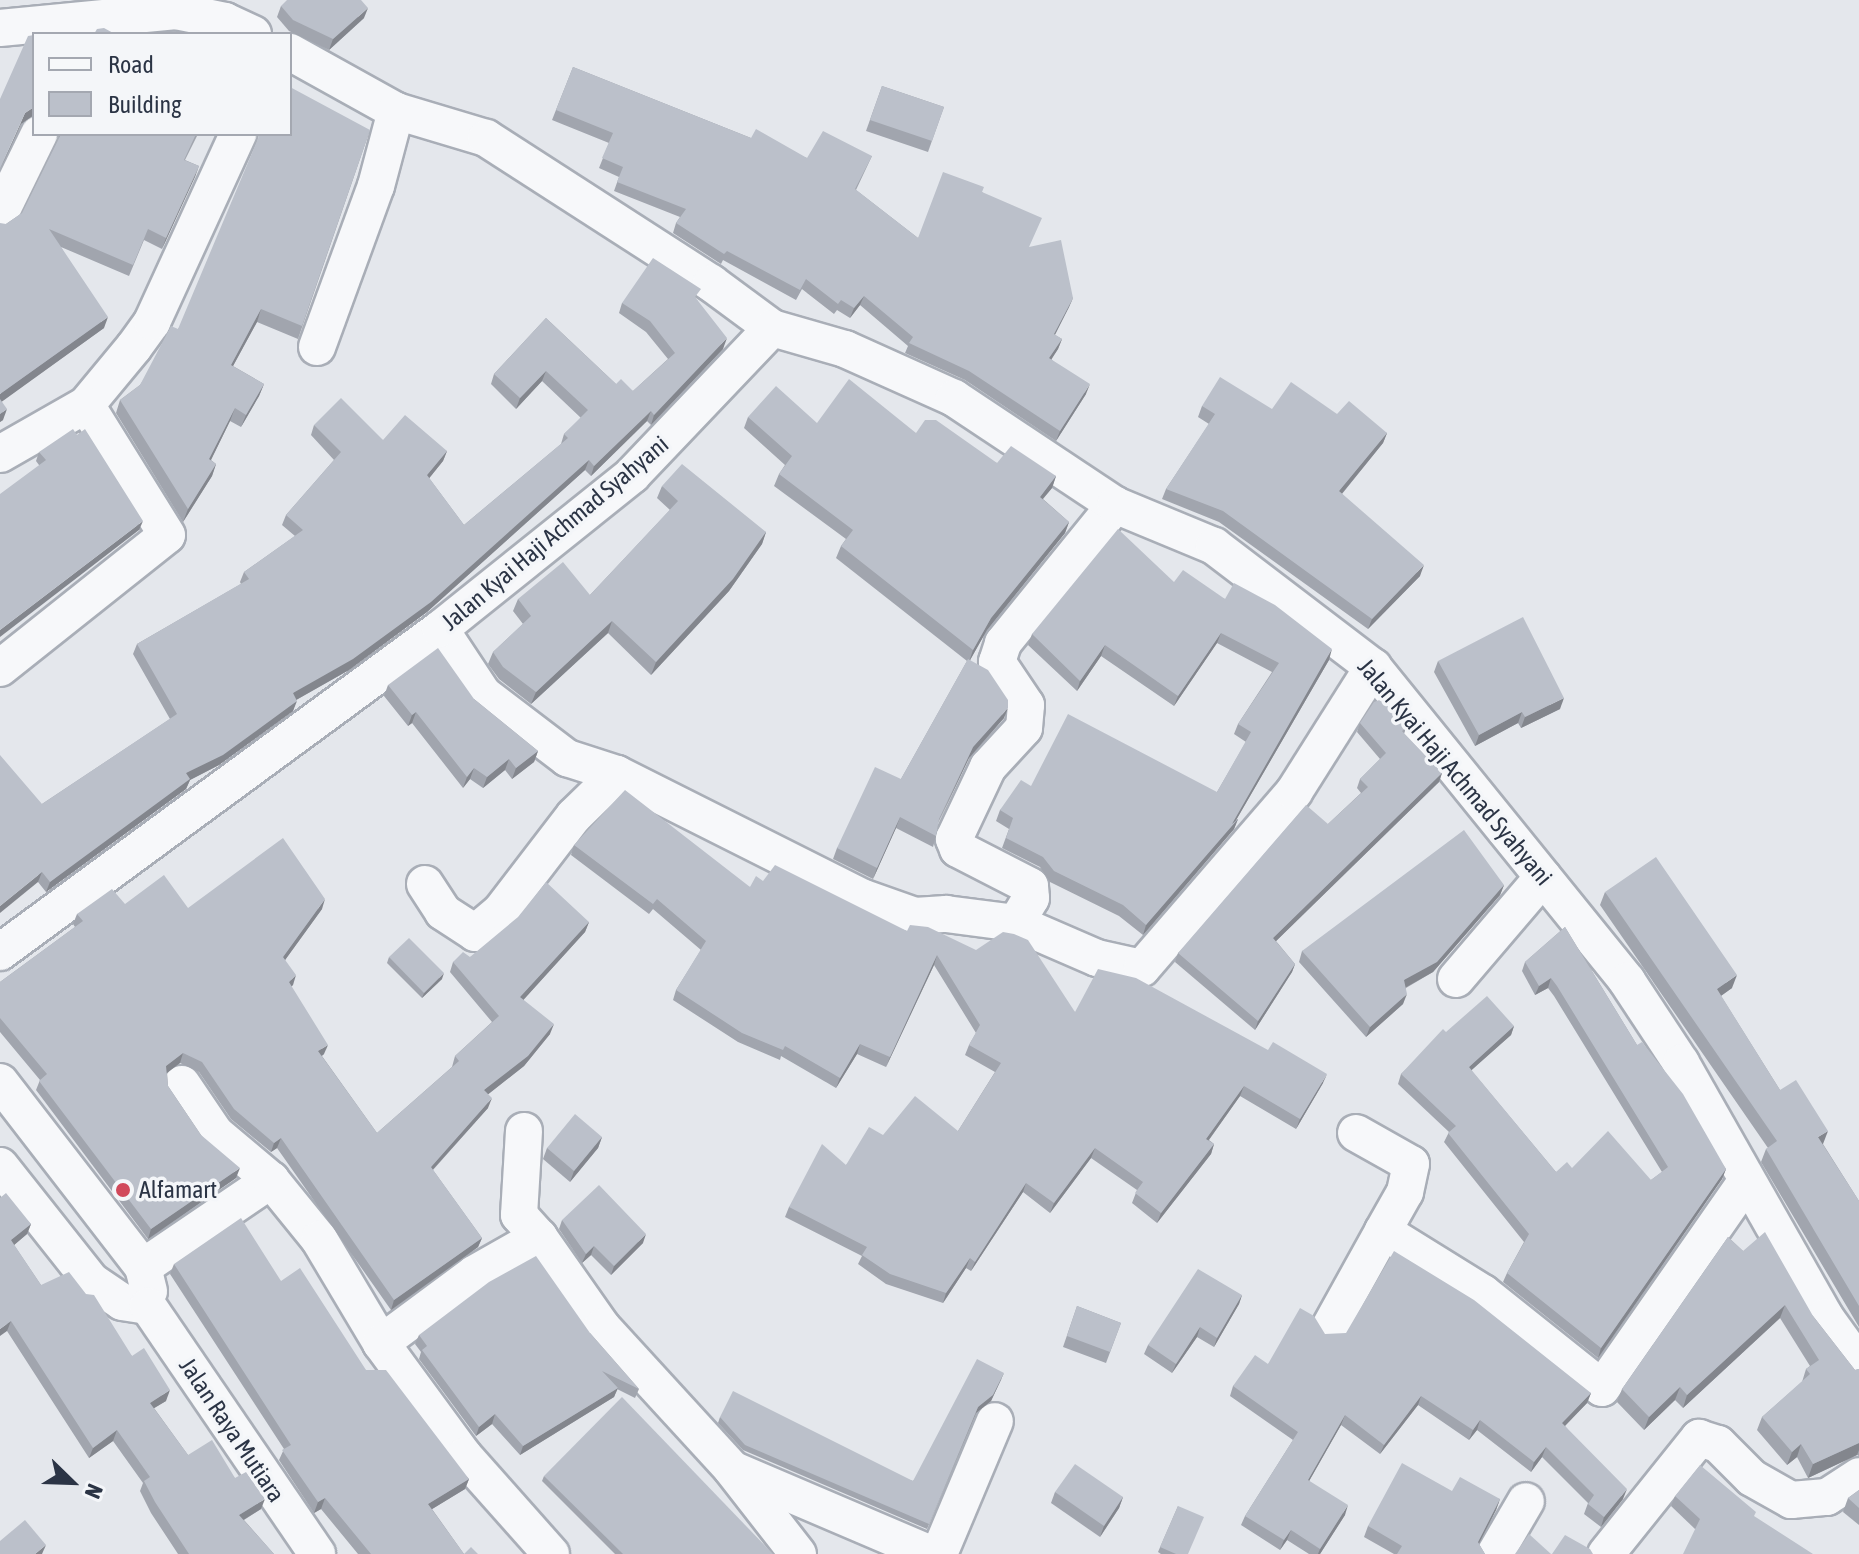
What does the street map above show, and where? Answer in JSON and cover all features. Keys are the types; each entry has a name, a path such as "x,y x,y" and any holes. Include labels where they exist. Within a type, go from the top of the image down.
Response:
{"street":[{"path":"0,3 19,0"},
{"path":"0,28 176,11 225,21 249,32"},
{"path":"292,53 396,111 486,138 772,328"},
{"path":"317,347 376,186 396,111"},
{"path":"0,214 38,136"},
{"path":"0,454 86,405 152,322 237,136"},
{"name":"Jalan Kyai Haji Achmad Syahyani","path":"0,952 440,629 632,475 772,328 845,349 954,398 1115,505 1214,546 1373,667 1635,993 1681,1063 1745,1183 1859,1364"},
{"path":"0,668 167,535 86,405"},
{"path":"1016,923 1031,898 1030,886 958,849 954,839 988,767 1024,728 1026,705 997,662 1003,643 1115,505"},
{"path":"440,629 483,694 567,758 617,774 864,898 915,916 946,914 1016,923 1097,958 1142,968 1294,792 1373,667"},
{"path":"425,884 443,912 475,933 501,911 574,816 617,774"},
{"path":"1456,979 1543,877"},
{"path":"0,1082 143,1267 148,1306 122,1302 91,1281 0,1166"},
{"path":"182,1084 215,1133 271,1180 319,1239 381,1343 464,1456 551,1554"},
{"path":"524,1131 519,1215 539,1237 602,1327 731,1468 798,1554"},
{"path":"1331,1325 1405,1192 1411,1164 1356,1133"},
{"path":"143,1267 271,1180"},
{"path":"1383,1231 1483,1293 1602,1388 1745,1183"},
{"path":"381,1343 474,1274 539,1237"},
{"name":"Jalan Raya Mutiara","path":"148,1306 317,1554"},
{"path":"939,1554 995,1421"},
{"path":"1606,1554 1699,1438 1718,1444 1752,1478 1791,1500 1827,1497 1859,1476"},
{"path":"731,1468 931,1554"},
{"path":"1495,1554 1526,1501"}],"building":[{"path":"287,0 361,0 368,8 333,39 293,20 281,6"},
{"path":"104,28 111,32 95,32"},
{"path":"32,35 32,108 25,113 0,168 0,99 28,36"},
{"path":"573,67 751,138 756,129 807,158 823,131 872,156 855,189 918,238 943,172 984,187 982,192 1042,218 1029,247 1061,240 1073,298 1054,334 1062,339 1049,358 1090,384 1060,431 969,371 909,343 913,337 864,296 854,308 841,300 838,304 806,279 800,290 727,251 724,254 676,223 686,209 617,182 623,167 602,158 613,133 556,110"},
{"path":"882,86 944,107 932,141 870,120"},
{"path":"292,88 370,130 302,326 261,309 231,365 264,384 246,415 235,408 209,459 216,464 188,509 120,400 140,385 171,326 178,329 259,136 292,136"},
{"path":"60,136 195,136 184,160 199,166 166,238 148,229 133,265 49,229 108,317 0,394 0,223 6,224 22,213"},
{"path":"653,258 701,289 695,297 727,338 654,415 651,411 594,466 589,460 431,602 353,659 293,693 297,701 223,755 186,773 190,779 50,882 42,872 0,906 0,755 42,804 177,714 137,644 249,579 244,572 303,530 286,515 341,452 314,425 341,398 383,440 405,415 447,451 427,475 464,525 568,438 564,434 588,410 546,371 520,398 494,374 546,318 616,384 621,379 633,391 675,353 650,321 622,303"},
{"path":"1220,377 1272,409 1291,382 1337,414 1349,401 1387,433 1339,491 1424,565 1372,619 1223,511 1166,489 1215,414 1202,406"},
{"path":"849,379 916,433 925,420 936,420 997,463 1011,446 1056,476 1040,497 1069,522 991,618 973,650 841,546 853,530 779,474 792,456 748,417 776,386 817,423"},
{"path":"0,399 7,409 0,414"},
{"path":"73,429 77,435 85,429 143,521 0,630 0,494 46,460 39,452"},
{"path":"682,464 766,532 733,579 656,662 612,621 536,692 503,667 493,652 531,616 518,599 563,562 590,595 678,501 662,486"},
{"path":"1118,529 1174,582 1183,570 1225,599 1234,583 1275,605 1332,649 1232,824 1238,819 1146,925 1123,905 1054,871 1043,857 1006,838 1013,818 1000,810 1021,780 1031,786 1068,714 1217,792 1251,732 1238,724 1279,663 1221,633 1178,696 1105,645 1080,681 1032,634"},
{"path":"1523,617 1564,698 1525,717 1522,712 1479,735 1438,661"},
{"path":"438,648 474,699 538,751 516,768 509,759 487,777 474,768 467,777 416,712 412,715 388,685"},
{"path":"968,659 988,670 1008,700 1008,708 973,747 939,819 936,836 900,817 877,868 837,848 875,767 901,779"},
{"path":"1382,699 1406,728 1402,731 1442,773 1273,938 1295,964 1258,1021 1178,953 1306,805 1328,824 1368,787 1360,779 1386,753 1360,723 1374,702"},
{"path":"625,790 750,887 756,876 763,881 775,865 907,931 910,925 928,927 976,950 1003,932 1014,934 1028,940 1075,1012 1098,969 1136,978 1268,1050 1273,1042 1327,1074 1300,1119 1244,1086 1206,1139 1214,1144 1161,1213 1135,1193 1143,1182 1095,1148 1054,1203 1026,1183 975,1262 970,1258 946,1293 890,1274 862,1255 867,1247 789,1207 822,1144 846,1165 869,1127 883,1135 915,1096 958,1131 1001,1063 969,1045 980,1025 937,955 890,1057 860,1044 840,1078 785,1046 783,1050 742,1033 676,990 706,941 657,899 653,904 574,845"},
{"path":"1464,830 1504,885 1437,962 1404,980 1407,994 1370,1027 1302,951"},
{"path":"283,838 325,899 283,957 296,975 289,982 328,1045 318,1051 377,1133 459,1061 455,1056 499,1016 453,962 463,952 470,957 518,917 546,882 589,922 520,997 554,1024 528,1056 484,1090 492,1098 431,1167 482,1238 394,1300 281,1138 274,1143 234,1109 202,1062 183,1053 166,1066 168,1086 201,1135 240,1168 151,1229 39,1081 47,1074 0,1018 0,982 83,921 77,914 112,889 125,904 164,875 188,908"},
{"path":"1656,857 1737,975 1717,989 1780,1090 1796,1080 1828,1131 1818,1137 1859,1201 1859,1306 1766,1149 1777,1141 1605,892"},
{"path":"1565,927 1637,1045 1642,1042 1683,1094 1726,1169 1601,1348 1507,1273 1529,1234 1448,1133 1456,1126 1401,1074 1443,1029 1446,1032 1487,996 1514,1026 1469,1067 1556,1172 1567,1162 1572,1168 1608,1131 1651,1180 1668,1167 1557,986 1551,978 1539,986 1525,962"},
{"path":"409,938 444,973 424,993 389,957"},
{"path":"575,1114 602,1137 574,1171 547,1148"},
{"path":"599,1185 646,1234 614,1266 594,1246 586,1254 562,1220"},
{"path":"6,1193 31,1224 11,1240 41,1285 69,1272 86,1294 94,1295 132,1356 144,1348 170,1390 150,1403 188,1455 212,1440 235,1478 246,1472 265,1499 239,1515 274,1554 189,1554 144,1481 150,1477 117,1430 93,1448 11,1321 0,1329 0,1198"},
{"path":"241,1218 281,1281 300,1268 366,1370 386,1370 469,1479 428,1504 464,1554 371,1554 325,1498 318,1502 282,1450 291,1445 174,1264"},
{"path":"1765,1232 1813,1316 1855,1370 1859,1369 1859,1443 1813,1464 1801,1444 1792,1452 1762,1417 1810,1374 1806,1369 1819,1360 1785,1305 1687,1395 1680,1387 1649,1417 1622,1389 1728,1237 1743,1251"},
{"path":"1394,1251 1474,1300 1591,1393 1562,1423 1627,1489 1604,1517 1588,1504 1594,1495 1546,1447 1534,1462 1480,1420 1473,1430 1421,1396 1384,1445 1345,1415 1308,1480 1348,1505 1320,1549 1291,1530 1284,1540 1245,1516 1298,1432 1233,1386 1255,1355 1268,1364 1300,1308 1314,1316 1325,1334 1346,1333"},
{"path":"536,1256 590,1333 639,1389 602,1371 618,1388 523,1446 495,1414 479,1427 422,1350 427,1346 419,1335 489,1282"},
{"path":"1198,1269 1242,1295 1217,1338 1200,1327 1176,1364 1148,1345"},
{"path":"1077,1306 1121,1323 1110,1352 1067,1336"},
{"path":"977,1359 1004,1373 993,1395 978,1407 929,1524 745,1445 720,1417 733,1391 913,1481"},
{"path":"622,1397 773,1554 623,1554 544,1476"},
{"path":"1402,1463 1452,1491 1460,1477 1500,1499 1478,1542 1485,1554 1397,1554 1402,1546 1368,1526"},
{"path":"1075,1464 1123,1497 1104,1526 1055,1492"},
{"path":"1700,1465 1756,1512 1754,1516 1813,1554 1683,1554 1700,1519 1675,1496"},
{"path":"1859,1490 1859,1508 1848,1498"},
{"path":"1178,1506 1204,1517 1188,1554 1176,1554 1160,1547"},
{"path":"25,1520 46,1545 35,1554 0,1554 0,1541"},
{"path":"1529,1534 1551,1554 1515,1554"},
{"path":"1565,1535 1590,1549 1593,1554 1552,1554"},
{"path":"471,1547 478,1554 464,1554"}],"place":[{"name":"Alfamart","path":"123,1190"}]}
